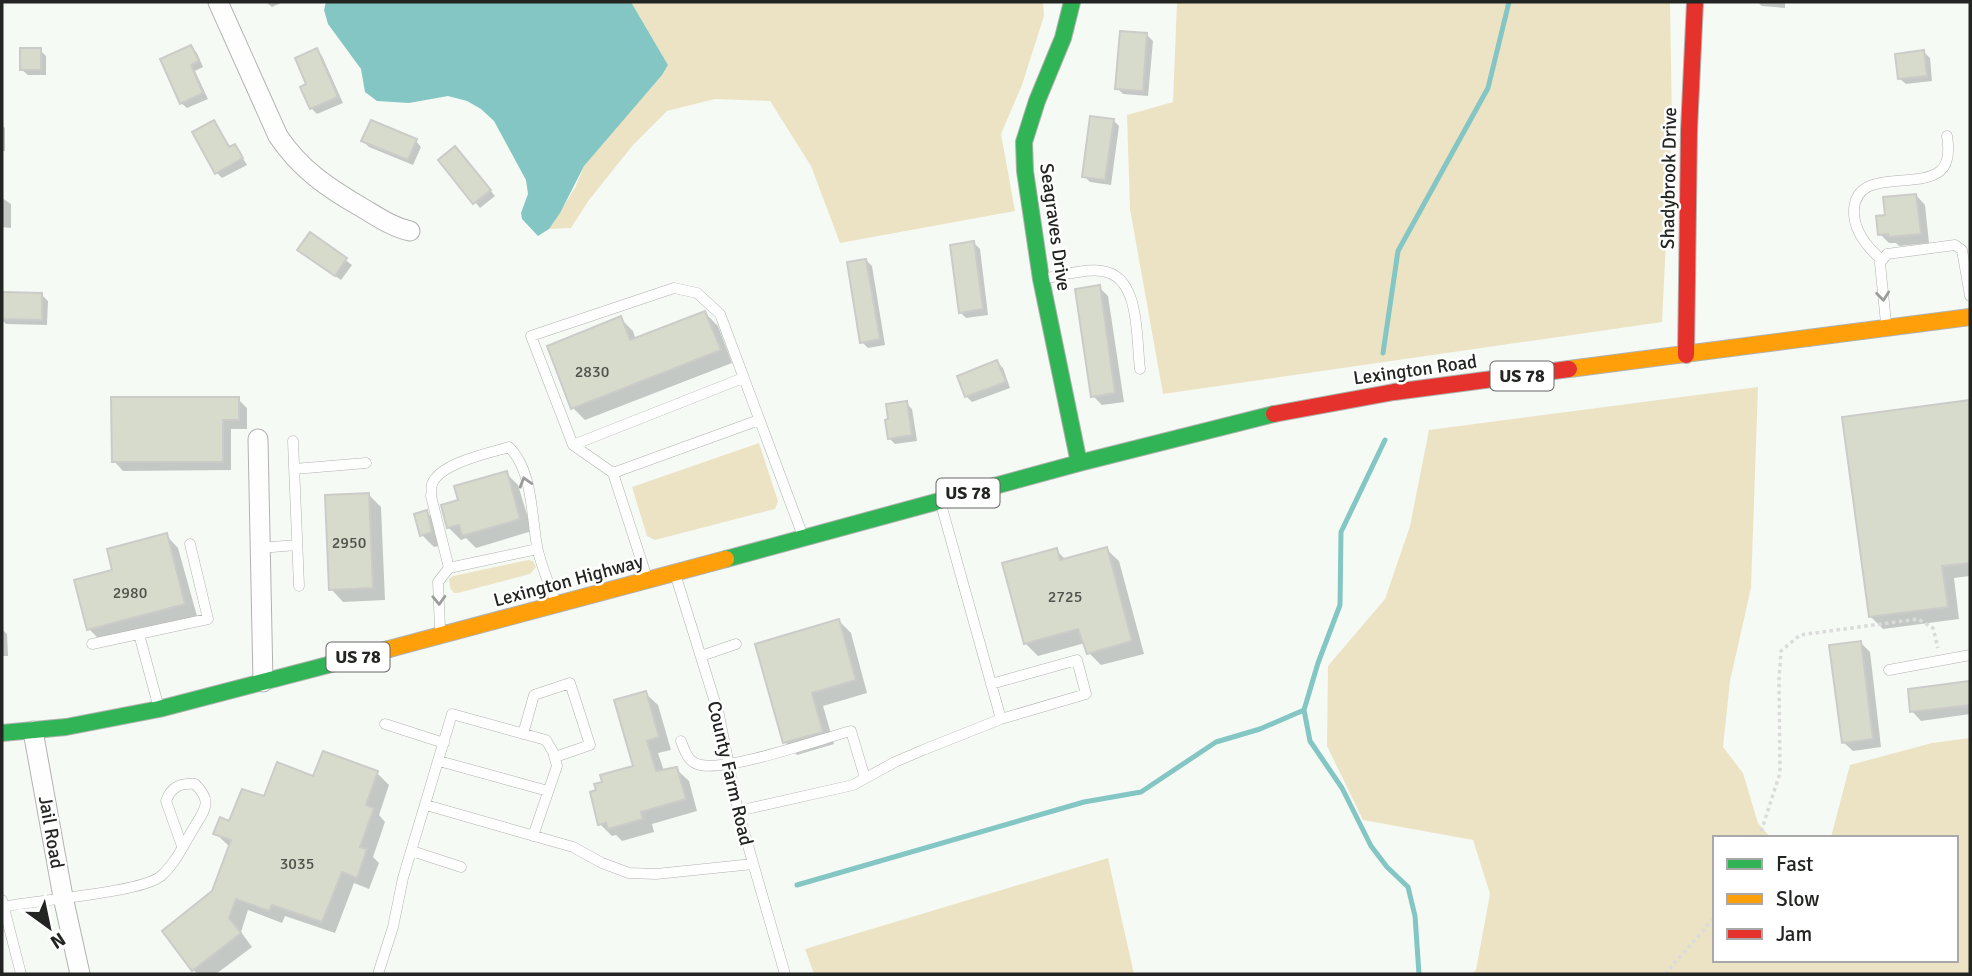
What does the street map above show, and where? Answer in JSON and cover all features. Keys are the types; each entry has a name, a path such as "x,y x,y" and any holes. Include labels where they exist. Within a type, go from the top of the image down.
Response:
{"main road":[{"name":"Seagraves Drive","path":"1072,2 1063,38 1037,101 1024,142 1025,171 1041,279 1079,463"},
{"name":"Shadybrook Drive","path":"1686,355 1689,130 1695,2"},
{"name":"Lexington Road","path":"1079,463 1283,412 1394,392 1970,317"},
{"name":"Lexington Highway","path":"33,731 159,709 1079,463"},
{"name":"US 78","path":"2,733 33,731"}],"street":[{"path":"218,2 278,136 290,153 329,188 394,227 411,231"},
{"path":"258,439 263,682"},
{"name":"Jail Road","path":"33,731 80,974"}],"lane":[{"path":"1887,328 1881,262 1858,229 1853,213 1855,198 1864,189 1879,182 1922,179 1938,173 1947,164 1947,136"},
{"path":"1881,262 1887,254 1955,245 1962,250 1970,296"},
{"path":"1041,279 1100,270 1116,275 1126,285 1132,298 1140,369"},
{"path":"648,580 613,474 573,445 531,336 674,288 697,293 720,314 803,538"},
{"path":"573,445 743,378"},
{"path":"613,474 759,421"},
{"path":"293,442 299,586"},
{"path":"449,568 431,496 432,484 442,471 473,457 509,447 517,456 528,489 537,549 556,605"},
{"path":"294,470 366,463"},
{"path":"940,500 1001,719"},
{"path":"92,644 208,619 190,544"},
{"path":"260,548 297,545"},
{"path":"440,636 438,582 449,568 537,549"},
{"name":"County Farm Road","path":"675,573 719,715 737,811 785,974"},
{"path":"139,634 159,709"},
{"path":"701,656 736,644"},
{"path":"1889,670 1970,655"},
{"path":"737,811 853,785 895,762 1001,719 1086,694 1077,660 991,684"},
{"path":"523,734 534,695 570,683 590,745 555,757"},
{"path":"378,974 393,927 403,878 452,714 546,740 557,765 533,836"},
{"path":"385,724 444,743"},
{"path":"681,741 692,761 699,765 727,765 851,731 864,778"},
{"path":"439,761 548,791"},
{"path":"21,974 2,905 131,887 162,875 182,846 205,808 203,792 195,784 177,786 169,792 166,801 182,846"},
{"path":"426,805 573,847 602,863 629,873 656,874 753,864"},
{"path":"412,851 461,866"}],"path":[{"path":"1760,836 1780,773 1781,651 1800,635 1918,619 1933,628 1941,661"},
{"path":"1665,974 1713,919"}],"shaded area":[{"path":"631,2 1043,2 1044,16 1022,85 1001,134 1015,211 840,243 811,166 770,101 715,99 667,111 633,145 589,200 571,228 549,229 575,188 584,166 668,65"},
{"path":"1177,2 1670,2 1672,123 1662,322 1163,394 1130,209 1127,115 1173,102"},
{"path":"1758,387 1751,588 1730,681 1723,747 1743,773 1758,823 1769,836 1713,836 1713,962 1958,962 1958,836 1831,836 1850,765 1932,743 1970,738 1970,974 1472,974 1476,970 1490,894 1473,840 1363,820 1327,746 1328,666 1385,599 1410,526 1429,430"},
{"path":"759,443 778,501 775,509 655,540 647,536 632,487"},
{"path":"533,561 536,567 530,574 458,593 454,593 450,588 449,579 453,576"},
{"path":"1108,858 1134,974 814,974 805,949"}],"water":[{"path":"326,2 631,2 668,65 584,166 560,213 549,229 538,236 522,219 521,213 528,194 526,180 494,121 467,101 448,96 409,103 377,101 365,92 361,69 328,24 324,10"}],"building":[{"path":"1120,31 1147,33 1143,91 1115,89"},
{"path":"191,45 199,61 191,65 203,93 180,104 160,59"},
{"path":"20,48 41,48 41,70 20,70"},
{"path":"317,48 338,97 310,109 300,87 306,84 295,58"},
{"path":"1924,50 1927,76 1898,79 1895,54"},
{"path":"1090,116 1114,119 1105,180 1082,177"},
{"path":"214,120 229,147 235,144 243,158 215,174 192,132"},
{"path":"371,120 417,139 408,160 361,141"},
{"path":"455,146 491,190 473,204 438,160"},
{"path":"1916,194 1921,234 1888,237 1888,234 1878,235 1876,216 1885,215 1883,197"},
{"path":"310,232 347,258 335,276 297,250"},
{"path":"974,241 983,309 959,313 950,245"},
{"path":"866,259 880,339 860,343 847,262"},
{"path":"1100,285 1115,393 1091,397 1075,289"},
{"path":"2,292 42,293 42,320 2,319"},
{"path":"705,311 721,350 571,409 547,346 621,316 630,340"},
{"path":"997,360 1006,382 965,397 957,376"},
{"path":"111,397 239,397 239,420 223,420 223,462 112,462"},
{"path":"1970,400 1970,563 1942,566 1948,607 1869,617 1842,417"},
{"path":"907,401 912,435 888,439 886,404"},
{"path":"507,471 520,519 462,536 459,525 447,528 441,505 458,500 454,486"},
{"path":"369,493 373,588 329,590 325,495"},
{"path":"427,510 432,532 420,536 414,514"},
{"path":"167,533 185,604 87,630 74,580 112,570 107,549"},
{"path":"1107,547 1132,641 1087,654 1078,629 1024,644 1002,563 1057,548 1060,560"},
{"path":"839,619 856,680 812,693 823,732 783,743 755,644"},
{"path":"1861,641 1873,739 1842,743 1829,645"},
{"path":"1970,681 1970,705 1910,712 1908,689"},
{"path":"646,691 659,737 647,741 656,771 677,767 686,799 641,812 643,819 608,829 606,823 598,825 590,792 596,790 594,784 602,782 600,775 633,766 614,700"},
{"path":"323,751 378,771 366,805 374,808 360,847 367,849 357,878 342,872 322,922 272,905 269,911 236,899 229,918 241,933 192,971 162,931 212,891 231,840 213,834 220,817 229,821 242,789 264,796 277,762 313,776"}],"waterway":[{"path":"1383,353 1398,251 1488,88 1509,2"},
{"path":"797,885 1084,802 1141,792 1216,742 1260,729 1304,710 1340,605 1341,532 1385,440"},
{"path":"1304,710 1310,741 1342,788 1371,846 1387,867 1408,887 1415,916 1419,974"}],"traffic: fast":[{"path":"1072,2 1063,38 1037,101 1024,142 1025,171 1041,279 1079,463"},
{"path":"726,559 1079,463 1274,414"},
{"path":"2,733 66,727 159,709 389,649"}],"traffic: slow":[{"path":"1569,369 1970,317"},
{"path":"389,649 726,559"}],"traffic: jam":[{"path":"1686,355 1689,130 1695,2"},
{"path":"1274,414 1394,392 1569,369"}]}
